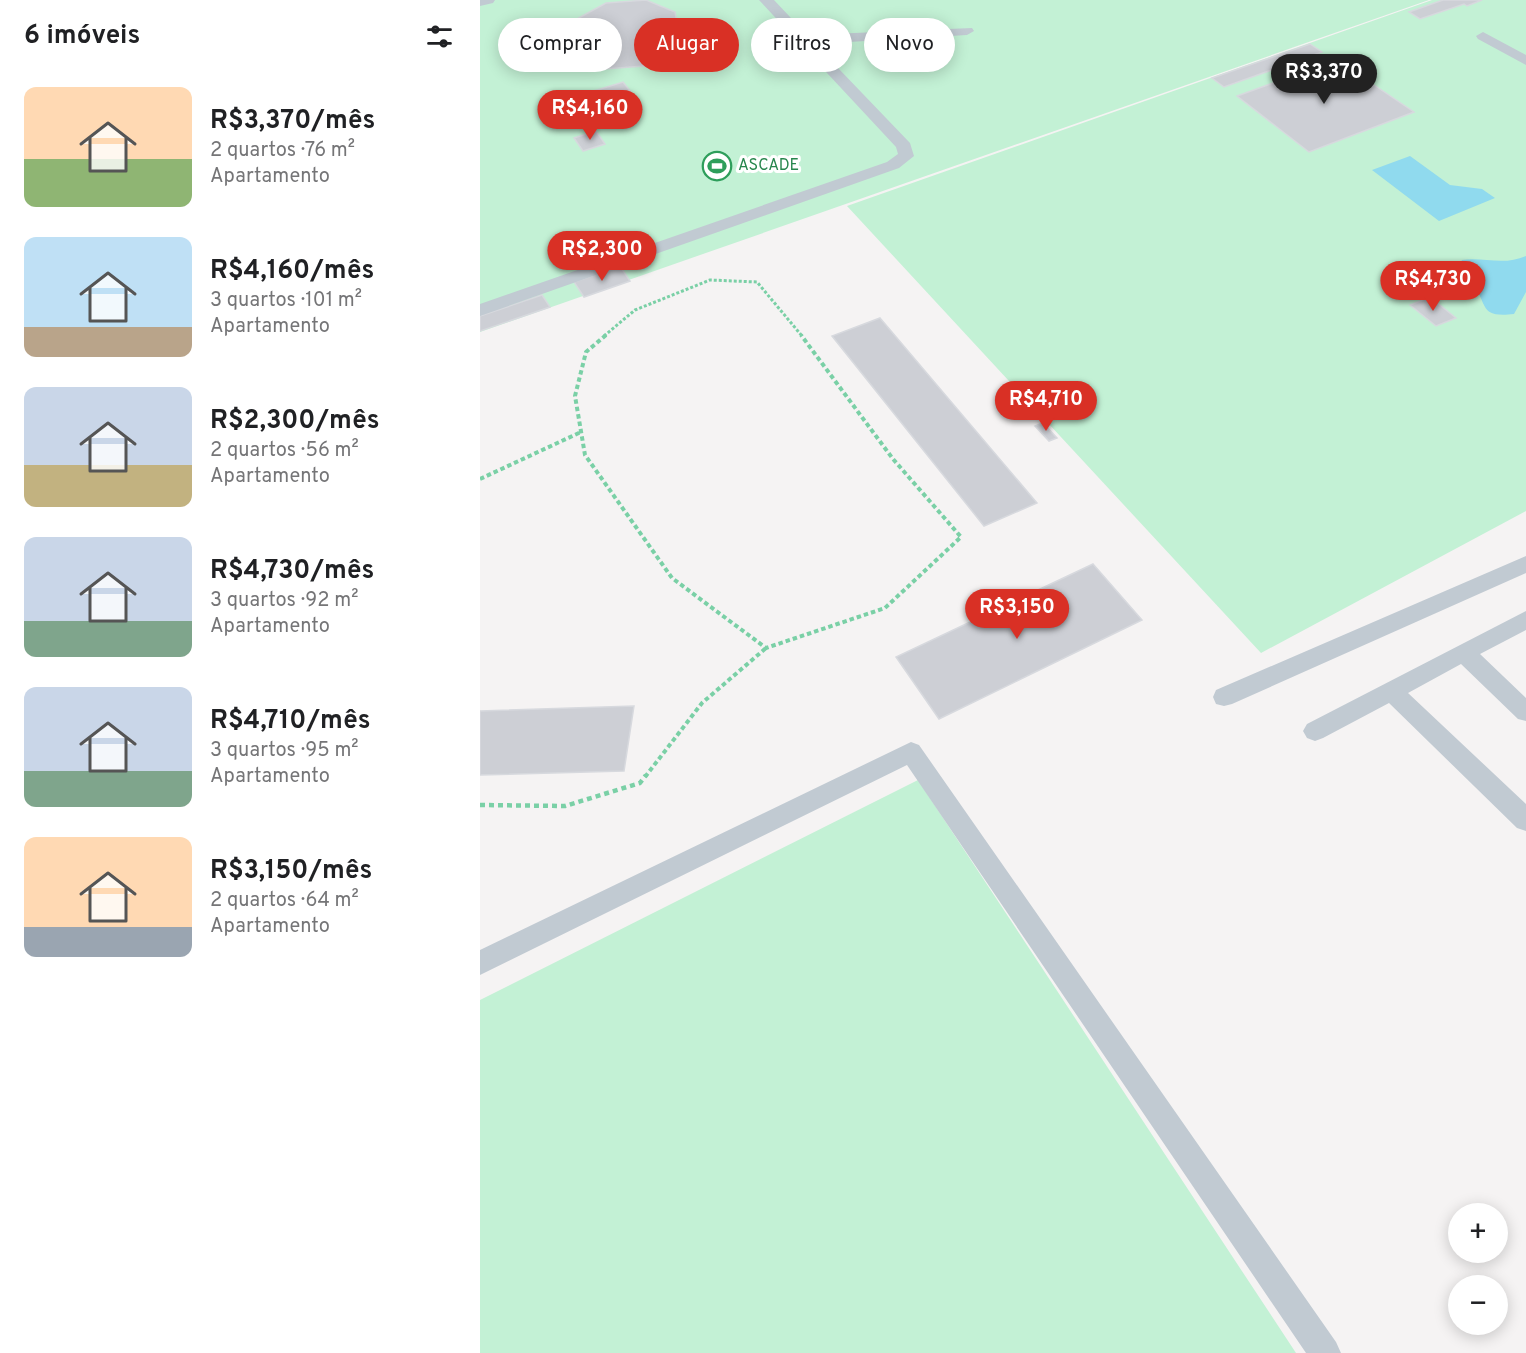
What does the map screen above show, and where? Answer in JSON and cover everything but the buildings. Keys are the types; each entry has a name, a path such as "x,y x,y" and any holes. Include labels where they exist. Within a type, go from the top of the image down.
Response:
{"lane":[{"path":"480,2 488,0"},
{"path":"766,0 782,18"},
{"path":"852,37 967,31"},
{"path":"1483,36 1526,61"},
{"path":"480,310 893,165 906,156 904,147 833,72"},
{"path":"1224,698 1526,564"},
{"path":"1315,731 1526,620"},
{"path":"1464,653 1526,712"},
{"path":"1391,691 1526,820"},
{"path":"480,963 910,752 1325,1353"}],"path":[{"path":"480,805 565,806 640,783 702,703 766,648 885,608 961,537 893,459 757,282 710,280 635,310 586,352 574,396 585,455 672,578 766,648"},
{"path":"480,479 581,432"}],"green space":[{"name":"ASCADE","path":"480,0 1429,0 480,332"},
{"path":"1432,0 1526,0 1526,511 1261,653 847,206"},
{"path":"918,780 1296,1353 480,1353 480,1000"}],"water":[{"path":"1410,156 1450,185 1482,189 1495,198 1439,221 1372,170"},
{"path":"1526,256 1526,292 1514,314 1495,314 1486,309 1472,284 1457,269 1462,260 1502,261"}],"place":[{"name":"ASCADE","path":"717,166"}]}
